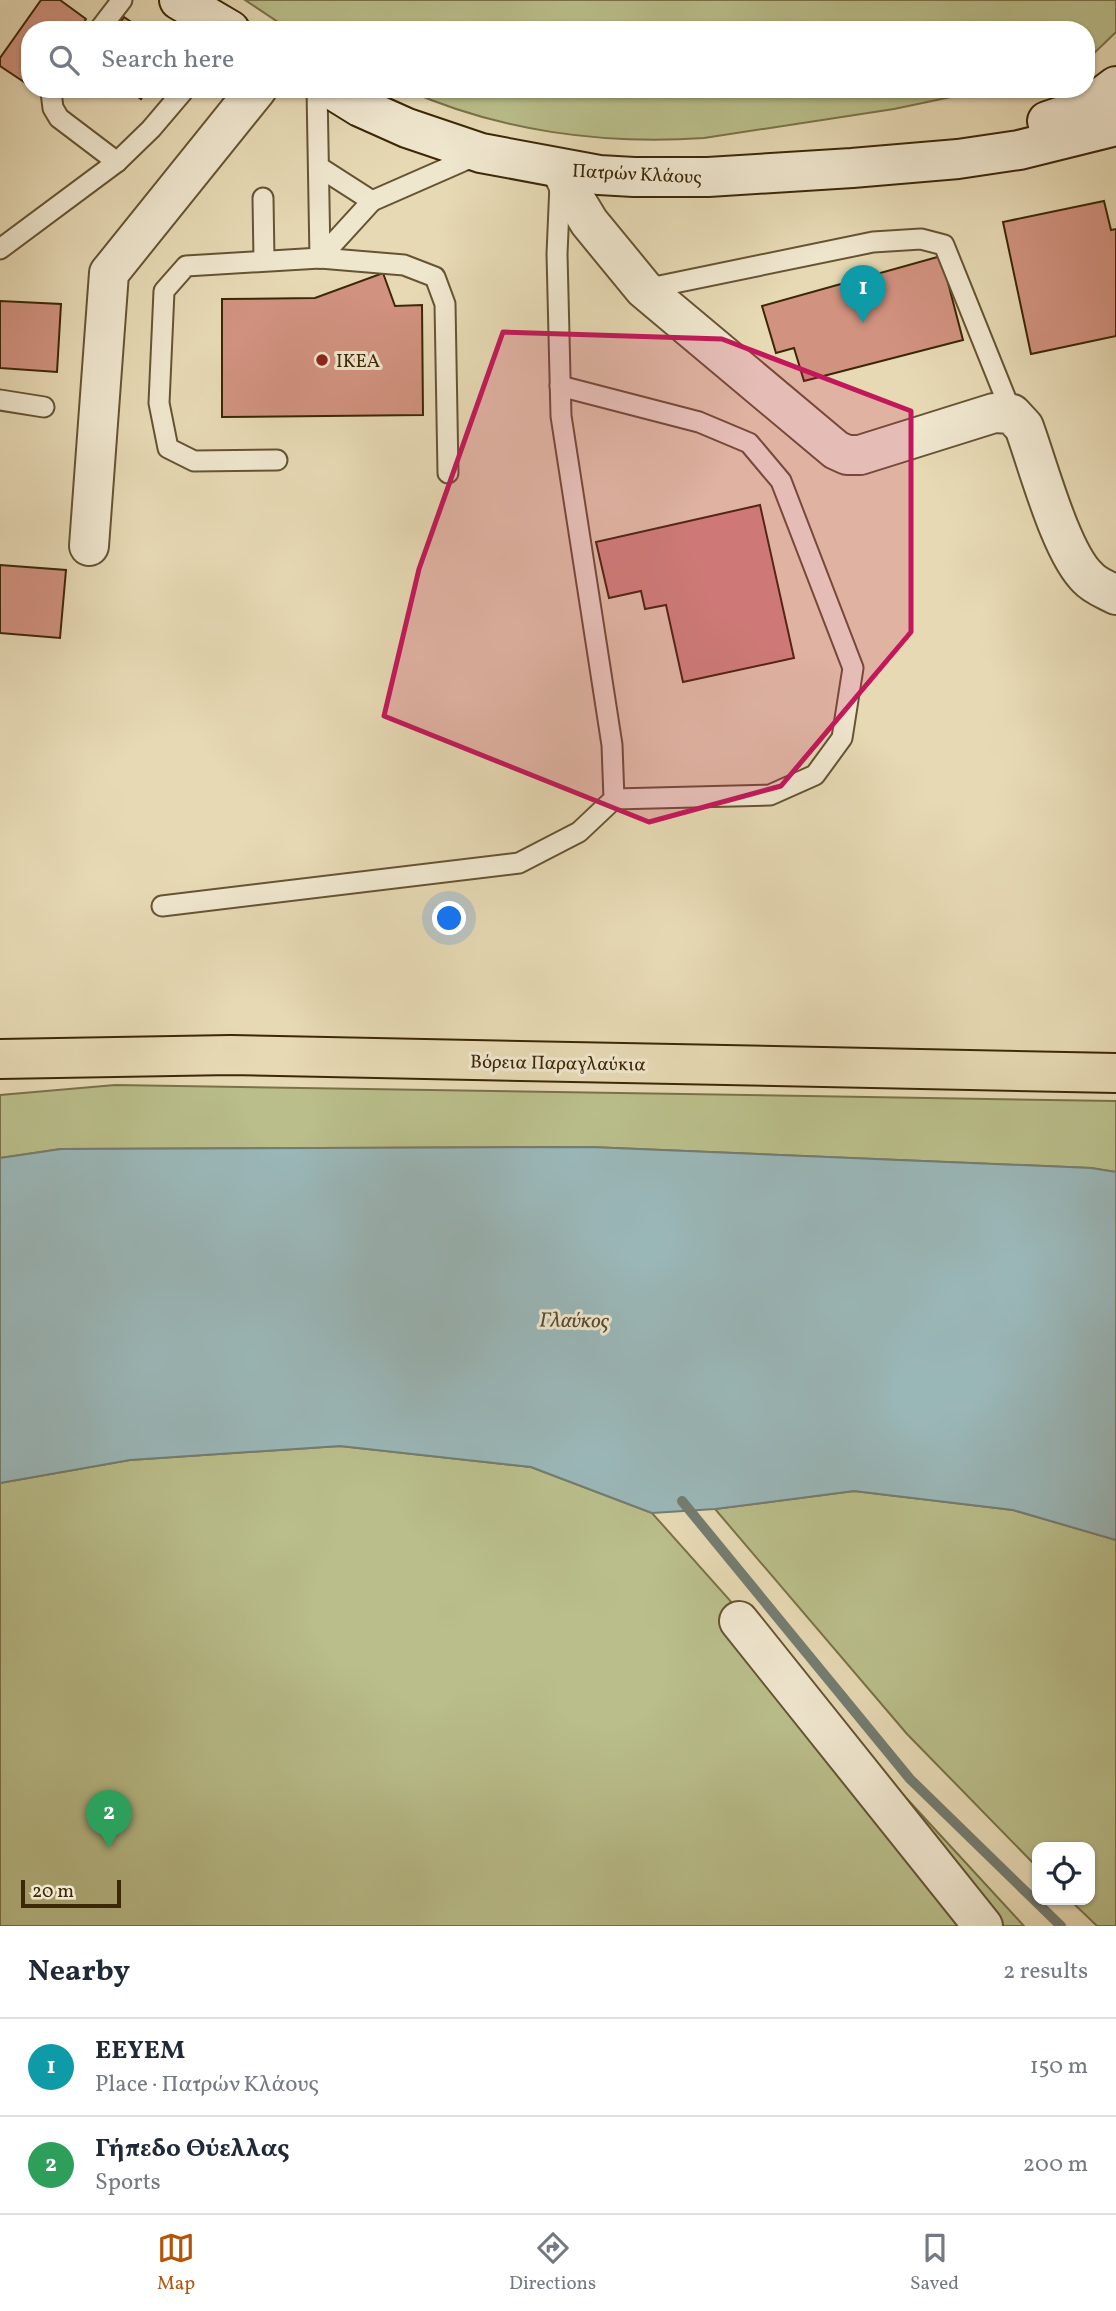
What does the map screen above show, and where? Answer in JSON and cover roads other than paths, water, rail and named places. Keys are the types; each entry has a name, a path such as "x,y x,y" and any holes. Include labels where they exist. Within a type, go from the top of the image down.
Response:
{"main road":[{"name":"Βόρεια Παραγλαύκια","path":"0,1059 231,1055 1116,1073"}],"street":[{"path":"179,0 214,21"},
{"path":"958,159 999,136 1088,107 1116,86"},
{"path":"89,547 109,273 250,98"},
{"name":"Πατρών Κλάους","path":"346,98 407,128 481,153 599,175 708,177 958,159 1019,150 1116,126"},
{"path":"561,169 589,222 644,289 836,450 847,455 860,455 994,413 1012,414 1024,427 1076,565 1090,580 1116,595"},
{"path":"739,1621 983,1926"}],"lane":[{"path":"106,21 122,0"},
{"path":"52,98 53,108 59,118 117,162"},
{"path":"0,249 117,162 177,98"},
{"path":"317,98 320,258"},
{"path":"320,258 372,201 481,153"},
{"path":"319,167 372,201"},
{"path":"561,169 557,254 561,416 612,745 614,799"},
{"path":"262,198 264,260"},
{"path":"644,289 873,242 921,239 944,245 1012,414"},
{"path":"277,460 194,461 168,448 159,403 164,291 186,266 320,258 404,265 435,277 445,304 448,473"},
{"path":"162,906 519,863 579,832 614,799 770,795 815,775 842,738 853,668 781,481 749,443 699,422 560,386"},
{"path":"0,400 44,407"}],"water":[{"name":"Γλαύκος","path":"590,1147 1091,1168 1116,1172 1116,1540 1013,1510 854,1491 715,1509 652,1513 531,1467 340,1446 130,1460 0,1483 0,1158 61,1149"}],"waterway":[{"path":"682,1501 910,1779 1061,1926"}],"place":[{"name":"EEYEM","path":"863,323"},
{"name":"IKEA","path":"322,360"},
{"name":"Γήπεδο Θύελλας","path":"109,1848"}]}
